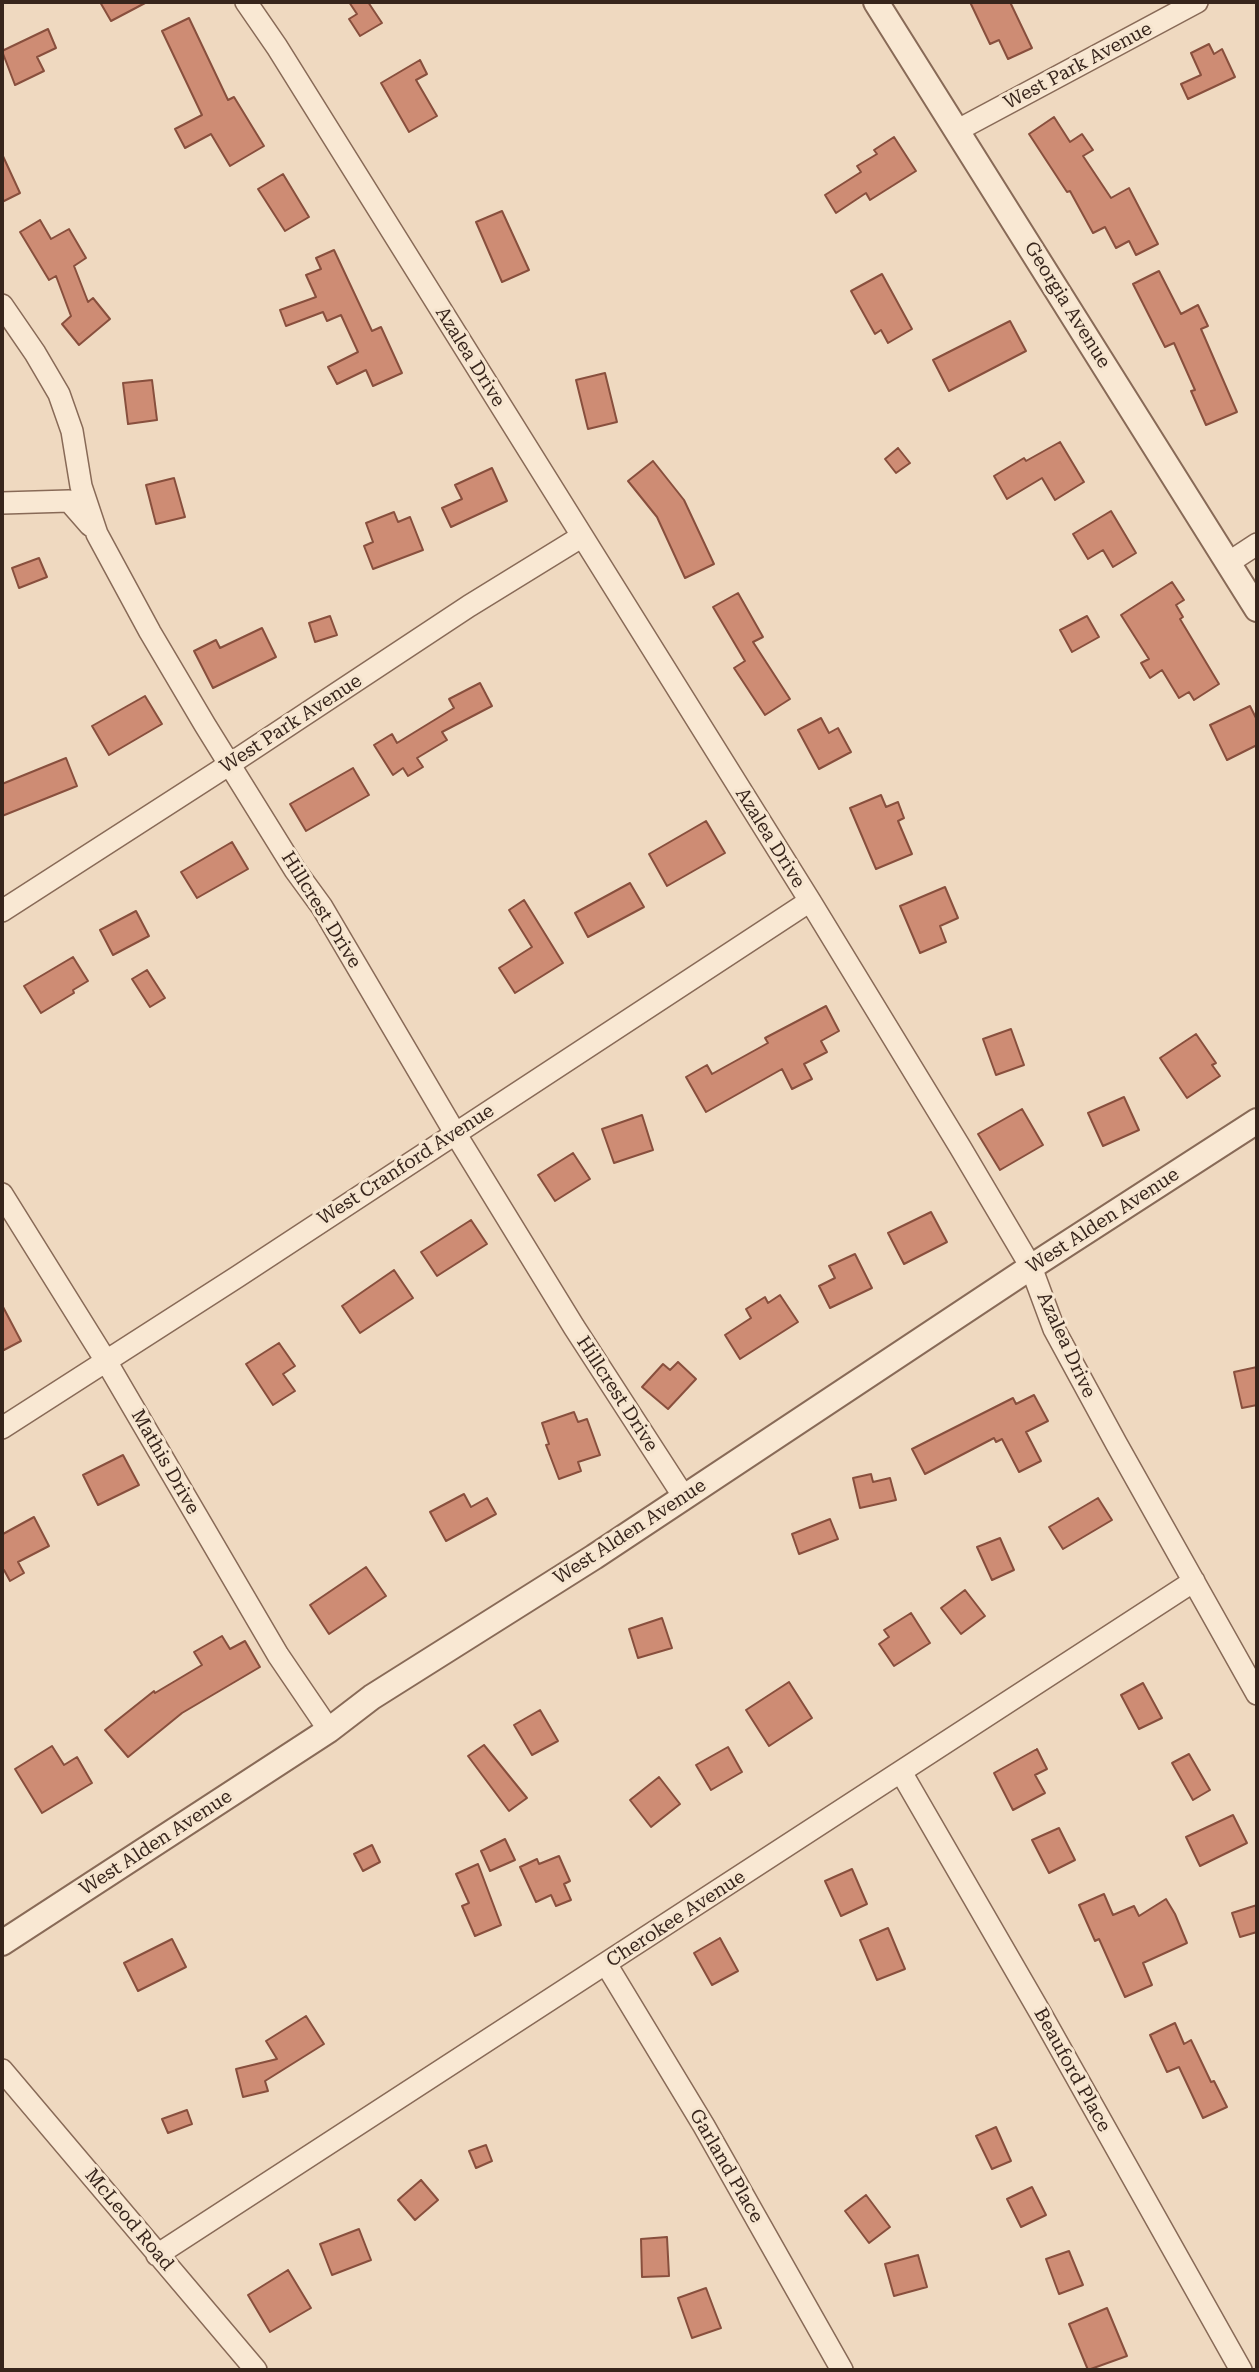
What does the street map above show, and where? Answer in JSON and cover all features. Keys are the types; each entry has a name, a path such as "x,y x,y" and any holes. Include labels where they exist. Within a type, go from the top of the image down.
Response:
{"street":[{"name":"Azalea Drive","path":"246,2 277,47 810,901 1031,1267 1054,1329 1257,1694"},
{"name":"Georgia Avenue","path":"876,2 1257,610"},
{"name":"West Park Avenue","path":"958,130 1197,2"},
{"name":"Hillcrest Drive","path":"2,305 35,352 59,394 72,431 81,486 97,534 150,632 295,870 322,907 455,1133 574,1327 684,1497"},
{"path":"2,503 69,501 97,534"},
{"name":"West Park Avenue","path":"2,911 469,606 581,537"},
{"path":"1228,563 1257,544"},
{"name":"West Cranford Avenue","path":"2,1428 810,901"},
{"name":"West Alden Avenue","path":"2,1943 329,1730 372,1697 583,1564 1031,1267 1257,1121"},
{"name":"Mathis Drive","path":"2,1194 106,1361 278,1655 329,1730"},
{"name":"Cherokee Avenue","path":"157,2255 1194,1581"},
{"name":"Beauford Place","path":"901,1772 1241,2370"},
{"name":"Garland Place","path":"607,1964 704,2126 842,2370"},
{"name":"McLeod Road","path":"2,2070 256,2370"}],"building":[{"path":"100,2 147,2 111,21"},
{"path":"349,2 368,2 382,23 360,36 349,19 357,14"},
{"path":"970,2 1010,2 1032,48 1008,59 999,40 990,44"},
{"path":"189,18 228,100 234,97 264,146 230,166 211,134 185,148 175,129 202,115 162,31"},
{"path":"48,29 56,48 37,57 44,71 15,85 2,51"},
{"path":"1209,44 1214,54 1222,49 1235,77 1188,99 1181,84 1201,75 1191,53"},
{"path":"420,60 427,74 416,80 437,116 409,132 381,83"},
{"path":"1054,117 1070,142 1082,134 1093,150 1083,156 1111,198 1129,188 1158,244 1136,255 1129,241 1116,248 1105,227 1093,233 1070,191 1067,192 1029,134"},
{"path":"894,137 916,171 870,200 866,193 836,213 825,195 861,172 857,166 877,154 874,150"},
{"path":"2,154 20,193 2,202"},
{"path":"283,174 309,217 285,231 258,189"},
{"path":"502,211 529,270 502,282 476,222"},
{"path":"40,220 51,239 69,229 86,258 74,266 88,302 93,298 110,319 79,345 62,324 71,316 56,276 49,280 20,232"},
{"path":"334,250 372,331 381,327 402,373 373,386 366,370 337,384 328,367 358,352 341,315 327,321 323,312 286,326 280,310 316,297 306,275 321,269 316,258"},
{"path":"1159,271 1181,314 1198,305 1208,326 1201,329 1237,412 1206,425 1191,391 1195,390 1174,343 1165,347 1133,284"},
{"path":"882,274 912,329 888,343 881,330 875,334 851,291"},
{"path":"1010,321 1026,351 949,391 933,360"},
{"path":"605,373 617,422 588,429 576,380"},
{"path":"152,380 157,420 128,424 123,383"},
{"path":"1060,442 1084,482 1055,500 1042,478 1007,499 994,476 1024,458 1026,461"},
{"path":"898,448 910,463 896,473 885,459"},
{"path":"653,461 684,500 714,564 685,578 657,517 628,481"},
{"path":"492,468 507,501 451,527 442,508 462,499 455,485"},
{"path":"174,478 185,517 156,524 146,485"},
{"path":"1111,511 1136,553 1113,567 1103,550 1088,559 1073,534"},
{"path":"394,512 398,522 410,517 423,550 373,569 364,546 373,542 366,523"},
{"path":"39,558 47,577 19,588 12,568"},
{"path":"1172,582 1184,600 1176,605 1183,617 1180,619 1219,684 1194,700 1189,692 1179,698 1162,670 1150,678 1141,663 1149,659 1121,615"},
{"path":"738,593 763,637 753,642 790,699 765,715 734,668 745,661 713,607"},
{"path":"330,616 337,635 315,642 309,623"},
{"path":"1087,616 1099,637 1072,652 1060,630"},
{"path":"262,628 276,657 213,688 194,651 216,640 220,648"},
{"path":"480,683 492,706 442,732 447,740 417,758 423,767 408,776 403,768 393,775 374,745 392,734 397,743 454,708 449,699"},
{"path":"145,696 162,724 109,755 92,726"},
{"path":"1250,706 1257,720 1257,745 1227,760 1210,725"},
{"path":"821,718 829,733 838,728 851,752 819,769 798,730"},
{"path":"66,758 77,786 2,816 2,784"},
{"path":"353,768 369,795 306,831 290,804"},
{"path":"881,795 886,807 898,802 904,818 898,821 912,854 876,869 850,808"},
{"path":"706,821 725,853 667,886 649,854"},
{"path":"232,842 248,869 197,898 181,872"},
{"path":"630,883 644,907 588,937 575,913"},
{"path":"945,887 958,918 940,926 946,942 920,953 900,906"},
{"path":"524,900 563,963 515,993 499,968 532,947 509,910"},
{"path":"136,911 149,936 113,955 100,930"},
{"path":"73,957 88,981 41,1013 24,986"},
{"path":"147,970 165,998 150,1007 132,979"},
{"path":"826,1006 839,1031 821,1041 827,1052 804,1064 812,1079 792,1089 782,1069 706,1112 686,1077 707,1065 712,1074 768,1043 765,1038"},
{"path":"1011,1029 1024,1065 996,1075 983,1039"},
{"path":"1196,1034 1216,1063 1212,1065 1220,1076 1187,1098 1160,1058"},
{"path":"1124,1097 1139,1130 1103,1146 1088,1113"},
{"path":"1022,1109 1043,1145 1000,1170 978,1134"},
{"path":"642,1115 653,1150 614,1163 602,1129"},
{"path":"573,1153 590,1179 555,1201 538,1175"},
{"path":"931,1212 947,1242 904,1264 888,1233"},
{"path":"471,1220 487,1244 437,1276 421,1252"},
{"path":"855,1254 872,1288 830,1308 819,1286 835,1278 829,1266"},
{"path":"394,1270 413,1298 360,1333 342,1306"},
{"path":"780,1295 798,1322 740,1359 725,1335 751,1318 746,1309 765,1297 768,1303"},
{"path":"2,1305 21,1341 2,1351"},
{"path":"279,1343 295,1366 283,1374 295,1391 273,1405 246,1364"},
{"path":"678,1362 696,1379 668,1409 642,1387 663,1364 670,1370"},
{"path":"1257,1367 1257,1405 1242,1408 1234,1372"},
{"path":"1034,1395 1048,1421 1026,1432 1041,1461 1019,1472 1002,1439 996,1442 994,1438 925,1474 912,1449 1013,1398 1016,1404"},
{"path":"574,1412 578,1422 587,1419 600,1455 578,1462 581,1471 559,1479 546,1445 549,1444 542,1423"},
{"path":"123,1455 139,1485 98,1505 83,1475"},
{"path":"871,1474 873,1482 890,1478 896,1500 860,1508 853,1478"},
{"path":"464,1494 471,1507 487,1498 496,1514 446,1541 430,1512"},
{"path":"1098,1498 1112,1520 1063,1549 1049,1527"},
{"path":"34,1517 49,1546 18,1562 24,1573 10,1581 4,1570 2,1571 2,1532 3,1534"},
{"path":"830,1519 838,1539 799,1554 792,1534"},
{"path":"1000,1538 1014,1570 992,1580 977,1547"},
{"path":"366,1567 386,1596 329,1634 310,1605"},
{"path":"965,1590 985,1616 961,1634 941,1608"},
{"path":"911,1613 930,1643 894,1666 879,1644 889,1637 884,1630"},
{"path":"662,1618 672,1648 638,1658 629,1629"},
{"path":"222,1636 230,1649 245,1641 260,1667 182,1713 128,1757 105,1730 154,1691 155,1693 202,1665 194,1652"},
{"path":"789,1682 812,1718 769,1746 746,1710"},
{"path":"1143,1683 1162,1718 1139,1729 1121,1695"},
{"path":"540,1710 558,1741 532,1755 514,1725"},
{"path":"484,1745 527,1798 509,1811 468,1756"},
{"path":"52,1746 64,1765 77,1757 92,1783 42,1813 15,1769"},
{"path":"728,1747 742,1772 711,1790 696,1765"},
{"path":"1037,1749 1047,1769 1035,1775 1045,1793 1013,1810 994,1773"},
{"path":"1189,1754 1210,1790 1193,1800 1172,1763"},
{"path":"659,1777 680,1804 651,1827 630,1800"},
{"path":"1233,1815 1247,1843 1200,1866 1186,1837"},
{"path":"1059,1828 1075,1860 1049,1873 1032,1840"},
{"path":"505,1839 515,1860 490,1871 481,1851"},
{"path":"372,1845 380,1862 363,1871 354,1854"},
{"path":"559,1856 570,1881 564,1884 571,1900 556,1906 551,1895 536,1902 520,1867 537,1859 539,1864"},
{"path":"478,1864 501,1925 475,1936 462,1906 469,1903 456,1874"},
{"path":"852,1869 867,1904 841,1916 825,1881"},
{"path":"1104,1894 1113,1915 1134,1906 1139,1916 1166,1899 1187,1943 1143,1963 1152,1985 1125,1997 1099,1939 1095,1941 1079,1905"},
{"path":"1257,1905 1257,1932 1240,1937 1232,1913"},
{"path":"888,1928 905,1969 877,1980 860,1940"},
{"path":"720,1938 738,1971 712,1985 694,1953"},
{"path":"172,1939 186,1967 138,1991 124,1963"},
{"path":"306,2016 324,2044 265,2081 268,2091 243,2097 236,2069 277,2059 266,2041"},
{"path":"1175,2023 1184,2044 1191,2040 1211,2082 1214,2081 1227,2107 1203,2118 1179,2067 1167,2072 1150,2035"},
{"path":"187,2110 192,2124 168,2133 162,2119"},
{"path":"996,2127 1011,2161 992,2169 976,2136"},
{"path":"486,2145 492,2161 476,2168 469,2151"},
{"path":"421,2180 438,2200 415,2220 398,2200"},
{"path":"1032,2187 1046,2215 1021,2227 1007,2199"},
{"path":"866,2195 890,2227 869,2243 845,2211"},
{"path":"359,2229 371,2260 332,2275 320,2244"},
{"path":"667,2237 669,2276 642,2277 641,2239"},
{"path":"1069,2251 1083,2285 1059,2294 1046,2259"},
{"path":"918,2255 927,2287 894,2296 885,2264"},
{"path":"288,2270 311,2308 270,2332 248,2295"},
{"path":"706,2288 721,2328 692,2338 678,2298"},
{"path":"1107,2308 1127,2356 1088,2370 1069,2324"}]}
